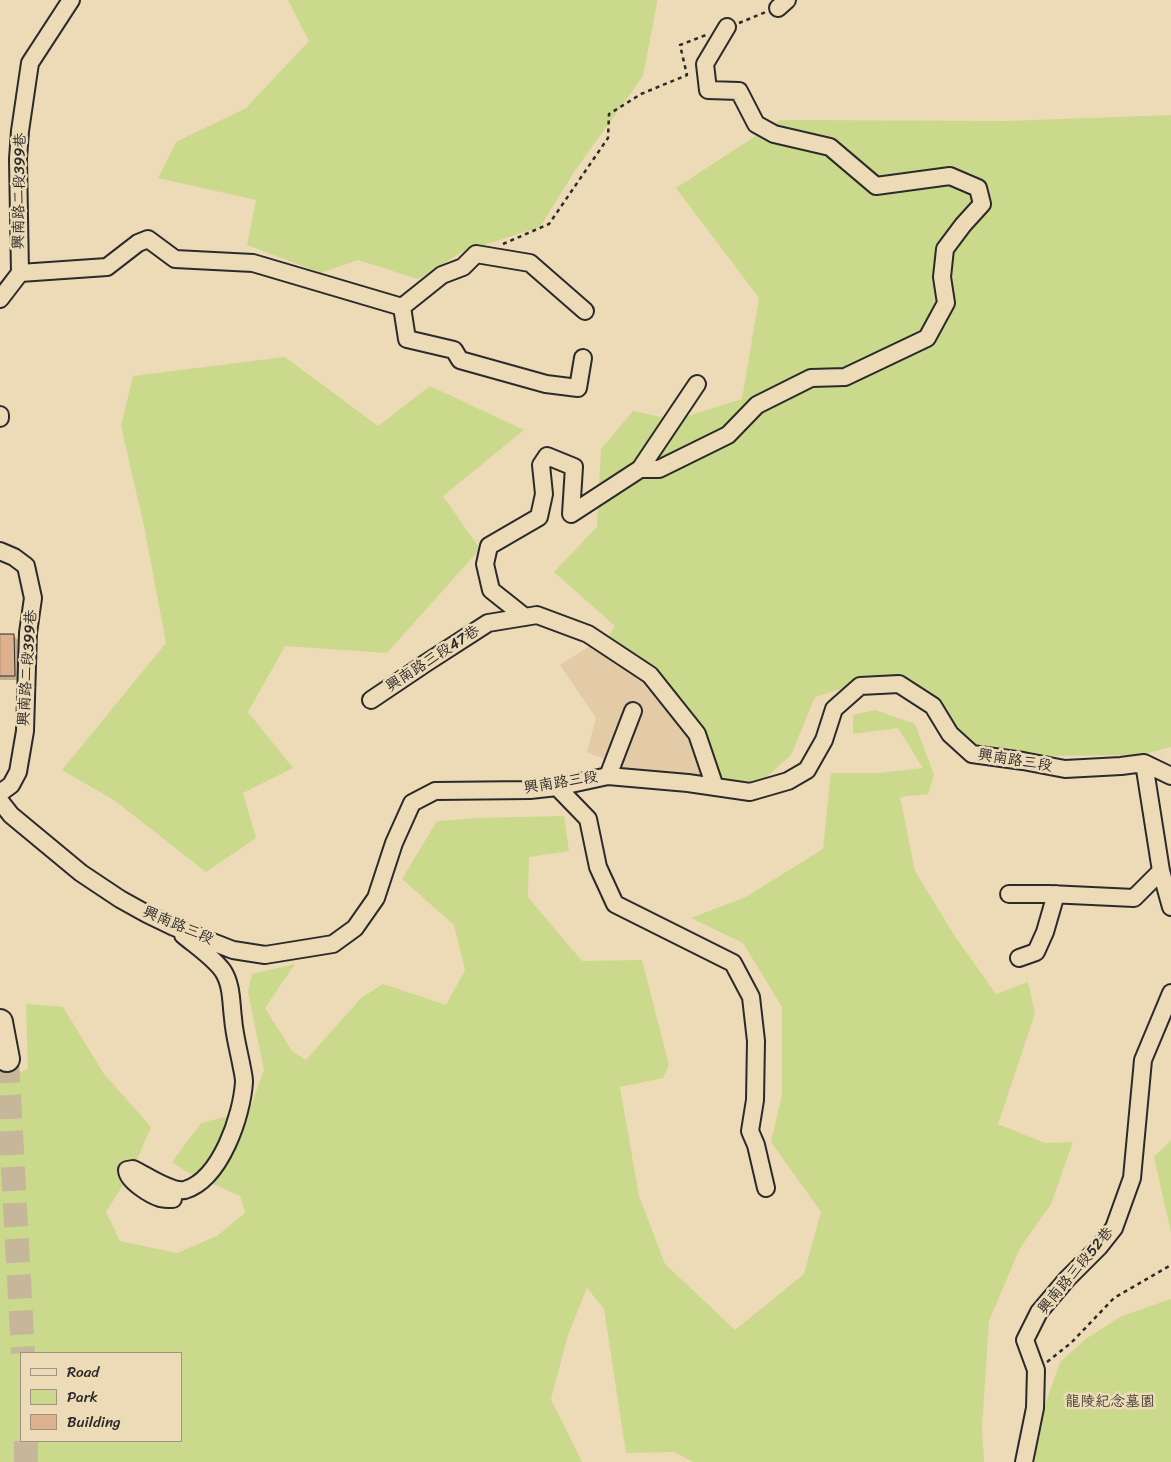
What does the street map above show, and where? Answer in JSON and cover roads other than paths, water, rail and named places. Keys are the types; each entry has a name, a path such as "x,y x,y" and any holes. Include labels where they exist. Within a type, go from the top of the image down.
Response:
{"highway":[{"path":"0,1022 8,1059"}],"street":[{"name":"興南路二段399巷","path":"20,273 18,159 30,63 71,0"},
{"path":"640,469 659,469 728,435 757,405 812,378 845,377 927,338 946,304 942,277 945,248 982,204 978,188 950,176 876,186 830,147 774,134 756,124 739,91 708,90 705,64 727,27"},
{"path":"0,299 20,273 107,267 138,243 148,239 175,259 253,263 402,307"},
{"path":"402,307 442,275 463,267 476,254 530,263 585,311"},
{"path":"402,307 407,339 454,350 460,360 546,384 578,388 583,358"},
{"path":"525,617 491,590 485,564 489,546 539,517 544,494 541,465 547,456 574,467 571,514 640,469 697,384"},
{"name":"興南路二段399巷","path":"0,551 14,556 26,566 33,598 28,633 25,732 18,772 11,785 0,793"},
{"name":"興南路三段47巷","path":"371,700 426,662 488,623 538,615 588,634 650,675 697,734 715,787"},
{"name":"興南路三段","path":"0,801 11,815 81,873 120,899 174,927 233,950 264,955 333,944 355,928 376,898 394,843 412,803 434,791 530,790 557,787 608,776 750,792 788,781 807,770 824,740 834,709 860,686 899,684 933,706 950,734 972,754 1065,769 1144,763"},
{"path":"608,776 633,711"},
{"path":"1144,763 1171,776"},
{"path":"1144,763 1161,871 1171,907"},
{"path":"557,787 588,819 598,867 615,904 732,963 751,997 756,1041 755,1100 750,1131 756,1144 766,1188"},
{"path":"1009,894 1056,894 1134,898 1161,871"},
{"path":"1019,958 1036,952 1045,932 1056,894"},
{"path":"173,1199 160,1198 133,1182 127,1175 127,1170 133,1169 171,1189 184,1190 198,1183 216,1165 230,1138 240,1112 244,1080 230,993 223,971 213,960 174,927"},
{"name":"興南路三段52巷","path":"1024,1462 1035,1408 1036,1370 1025,1340 1039,1312 1114,1228 1132,1178 1143,1060 1171,993"}],"tunnel":[{"path":"7,1059 23,1352"},
{"path":"26,1442 26,1462"}],"park label":[{"name":"龍陵紀念墓園","path":"1110,1402"}]}
